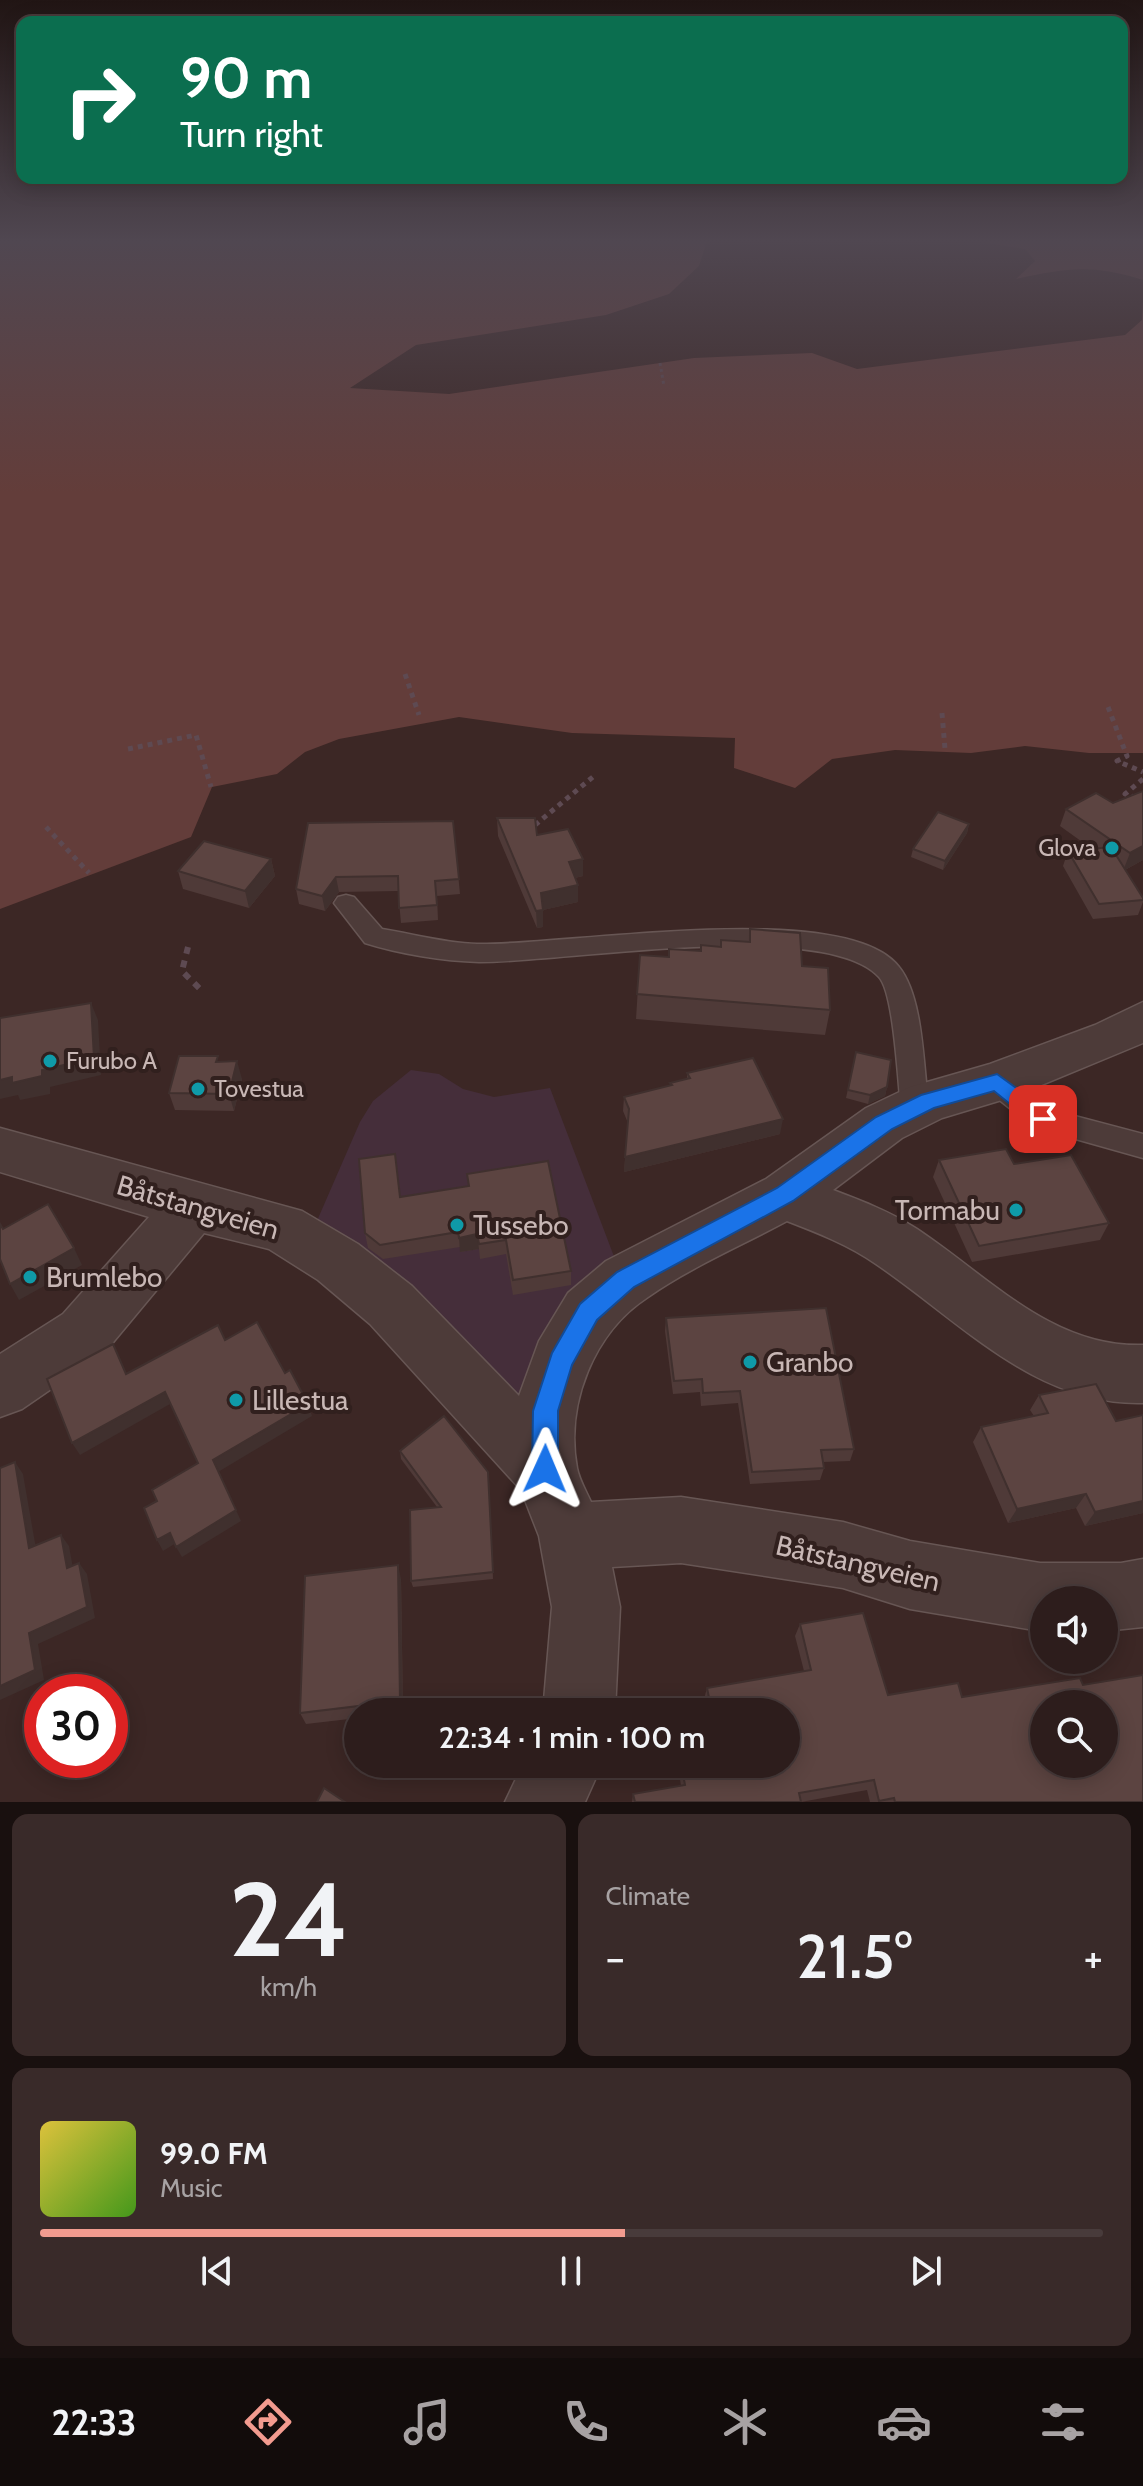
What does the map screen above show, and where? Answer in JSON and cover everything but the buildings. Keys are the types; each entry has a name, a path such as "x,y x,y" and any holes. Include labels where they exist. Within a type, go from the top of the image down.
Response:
{"street":[{"name":"Båtstangveien","path":"545,1469 545,1411 560,1361 589,1312 626,1279 785,1195 884,1123 915,1108 997,1082 1112,1038 1143,1020"},
{"name":"Båtstangveien","path":"0,1150 193,1207 282,1228 338,1262 391,1305 545,1469 572,1536 586,1607 580,1698"},
{"path":"785,1195 896,1246 991,1317 1084,1369 1110,1376 1143,1374"},
{"path":"0,1388 84,1333 193,1207"},
{"name":"Båtstangveien","path":"572,1536 681,1530 843,1555 910,1575 990,1591 1040,1597 1121,1597 1143,1593"},
{"path":"543,1802 557,1778"}],"lane":[{"path":"346,903 374,937 476,953 699,938 784,941 856,950 878,961 895,981 915,1108"},
{"path":"997,1082 1043,1119 1143,1146"}],"path":[{"path":"660,363 664,386"},
{"path":"405,674 419,715"},
{"path":"1108,707 1123,753 1127,756 1117,761 1143,772"},
{"path":"942,713 945,749"},
{"path":"128,749 196,735 211,787"},
{"path":"535,825 594,776"},
{"path":"1143,779 1125,794 1143,800"},
{"path":"46,827 89,873"},
{"path":"188,947 182,971 200,989"}],"shaded area":[{"path":"0,324 548,324 416,345 350,388 449,394 694,358 812,353 857,369 1125,335 1137,324 1143,324 1143,753 1089,753 1025,746 971,753 895,750 832,759 795,788 734,768 735,738 572,733 459,717 339,739 305,752 277,774 212,787 191,837 0,909"},
{"path":"411,1070 439,1074 463,1089 494,1097 550,1088 618,1267 510,1410 313,1230 360,1122 373,1101"}],"place":[{"name":"Glova","path":"1112,848"},
{"name":"Furubo A","path":"50,1061"},
{"name":"Tovestua","path":"198,1089"},
{"name":"Tormabu","path":"1016,1210"},
{"name":"Tussebo","path":"457,1225"},
{"name":"Brumlebo","path":"30,1277"},
{"name":"Granbo","path":"750,1362"},
{"name":"Lillestua","path":"236,1400"}],"route":[{"path":"545,1469 545,1411 560,1361 589,1312 626,1279 785,1195 884,1123 928,1101 997,1082 1043,1119"}]}
